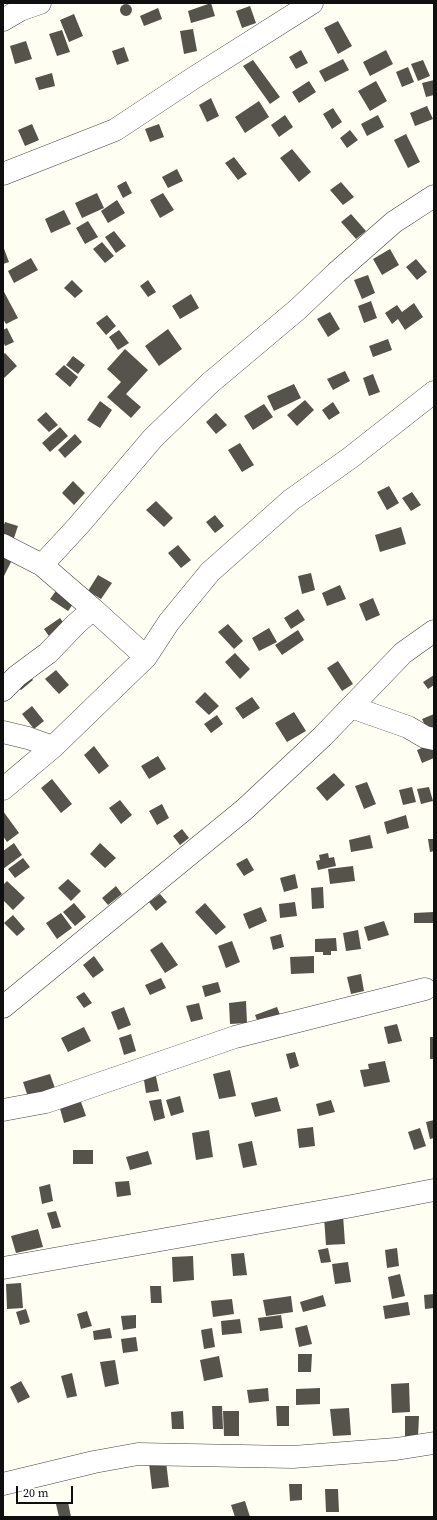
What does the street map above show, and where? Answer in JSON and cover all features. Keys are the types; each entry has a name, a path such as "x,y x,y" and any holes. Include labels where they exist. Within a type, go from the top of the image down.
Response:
{"street":[{"path":"3,20 20,10 40,3"},
{"path":"3,174 115,130 198,74 312,3"},
{"path":"42,565 79,525 153,438 210,383 298,309 394,222 434,196"},
{"path":"3,790 52,747 146,657 169,622 210,572 291,500 350,458 434,392"},
{"path":"3,545 42,565 146,657"},
{"path":"3,690 17,676 48,653 93,609"},
{"path":"3,1007 245,809 323,736 403,653 434,631"},
{"path":"351,706 408,727 425,737 434,738"},
{"path":"3,732 28,738 52,747"},
{"path":"3,1110 46,1102 235,1037 425,989"},
{"path":"3,1268 434,1190"},
{"path":"3,1484 94,1462 138,1454 293,1457 396,1449 434,1443"}],"building":[{"path":"211,3 215,16 191,23 188,11"},
{"path":"128,4 131,5 131,15 124,16 121,15 120,8 121,5"},
{"path":"250,6 256,23 242,28 236,11"},
{"path":"158,8 162,19 144,26 140,16"},
{"path":"74,14 83,36 69,42 60,20"},
{"path":"338,21 352,46 338,54 324,28"},
{"path":"193,29 197,51 184,54 180,31"},
{"path":"62,30 70,52 57,56 49,34"},
{"path":"26,41 32,59 15,64 10,46"},
{"path":"124,47 129,61 117,65 112,51"},
{"path":"301,50 308,63 296,69 289,57"},
{"path":"386,50 393,64 370,76 363,62"},
{"path":"343,59 349,70 325,82 319,71"},
{"path":"253,60 280,97 270,104 243,66"},
{"path":"423,60 430,76 418,81 411,64"},
{"path":"408,67 414,82 402,87 396,72"},
{"path":"52,73 55,86 39,90 35,78"},
{"path":"434,80 434,95 426,97 422,83"},
{"path":"309,81 316,92 299,103 292,92"},
{"path":"376,81 387,101 370,111 358,91"},
{"path":"211,98 219,116 207,122 199,105"},
{"path":"259,101 269,117 245,133 235,117"},
{"path":"427,106 433,119 415,126 410,113"},
{"path":"333,108 342,122 332,129 323,114"},
{"path":"285,115 293,127 279,137 271,125"},
{"path":"378,115 384,127 367,136 361,124"},
{"path":"32,124 39,140 25,146 18,130"},
{"path":"159,124 164,137 150,142 145,129"},
{"path":"350,130 358,140 347,148 340,138"},
{"path":"406,134 420,162 408,168 394,140"},
{"path":"292,149 311,172 299,182 280,158"},
{"path":"234,157 247,174 238,180 225,163"},
{"path":"177,169 183,181 168,188 162,177"},
{"path":"126,181 132,193 123,198 117,186"},
{"path":"341,182 354,197 343,205 330,190"},
{"path":"97,193 104,208 82,218 75,203"},
{"path":"163,193 174,210 160,218 150,200"},
{"path":"117,200 125,213 108,223 101,211"},
{"path":"64,210 71,224 51,233 45,219"},
{"path":"351,214 366,231 356,239 341,222"},
{"path":"88,221 98,237 85,244 76,228"},
{"path":"114,231 126,246 116,253 105,237"},
{"path":"102,242 114,256 105,263 93,249"},
{"path":"3,246 9,262 3,264"},
{"path":"390,249 399,265 382,275 373,259"},
{"path":"31,258 38,270 14,283 8,271"},
{"path":"416,259 427,272 417,280 406,267"},
{"path":"368,275 375,293 362,299 354,280"},
{"path":"72,280 83,291 75,298 64,288"},
{"path":"148,280 156,292 148,297 140,286"},
{"path":"3,290 18,318 6,324 3,319"},
{"path":"191,294 199,308 180,319 172,306"},
{"path":"371,301 377,318 364,323 358,306"},
{"path":"414,303 423,317 405,330 398,319 392,324 385,313 397,305 402,312"},
{"path":"330,312 340,329 328,337 317,319"},
{"path":"107,315 116,326 106,335 96,323"},
{"path":"7,328 14,342 5,346 3,341 3,330"},
{"path":"168,329 182,349 159,366 145,346"},
{"path":"119,330 129,343 118,350 109,337"},
{"path":"388,339 392,350 373,357 369,346"},
{"path":"125,349 148,370 126,394 141,407 131,418 107,397 121,382 107,369"},
{"path":"5,353 17,366 3,379 3,355"},
{"path":"73,356 85,365 78,374 66,365"},
{"path":"64,365 78,377 70,387 55,374"},
{"path":"345,371 350,381 333,390 327,379"},
{"path":"373,374 380,392 369,396 363,378"},
{"path":"294,384 301,398 274,411 267,396"},
{"path":"305,400 314,410 297,426 287,415"},
{"path":"100,401 112,410 100,428 87,420"},
{"path":"333,402 340,413 329,420 322,410"},
{"path":"264,404 273,417 253,430 244,416"},
{"path":"46,412 58,425 49,432 37,420"},
{"path":"216,413 227,425 216,434 206,422"},
{"path":"60,427 68,436 50,452 42,443"},
{"path":"75,434 82,442 65,458 58,450"},
{"path":"240,443 254,465 242,472 228,450"},
{"path":"73,481 85,493 74,505 62,493"},
{"path":"389,486 399,503 387,510 377,492"},
{"path":"412,492 421,505 411,511 402,498"},
{"path":"156,501 173,518 164,527 146,510"},
{"path":"215,515 224,526 215,533 206,522"},
{"path":"5,522 18,526 12,544 3,542 3,527"},
{"path":"401,527 406,544 380,552 375,535"},
{"path":"178,545 191,560 181,568 168,553"},
{"path":"3,551 14,556 3,578"},
{"path":"311,573 315,590 302,594 298,576"},
{"path":"98,575 112,583 101,599 88,591"},
{"path":"340,585 346,599 327,606 322,593"},
{"path":"58,588 76,600 68,611 50,599"},
{"path":"373,598 380,615 366,621 359,604"},
{"path":"298,609 305,620 291,629 284,618"},
{"path":"60,618 69,630 53,642 44,629"},
{"path":"228,624 243,641 234,649 218,632"},
{"path":"269,628 277,642 259,651 252,638"},
{"path":"298,630 304,640 282,655 275,645"},
{"path":"235,653 250,669 240,679 225,662"},
{"path":"338,661 353,684 342,691 327,668"},
{"path":"56,670 69,685 59,694 45,679"},
{"path":"28,674 33,680 21,690 15,684"},
{"path":"434,675 434,685 428,689 423,682"},
{"path":"205,692 219,706 209,715 195,702"},
{"path":"252,697 260,708 243,719 235,708"},
{"path":"32,706 44,721 34,729 22,714"},
{"path":"294,712 306,731 287,742 275,723"},
{"path":"434,714 434,735 430,736 422,719"},
{"path":"217,715 223,724 211,733 204,724"},
{"path":"434,743 434,758 422,763 417,750"},
{"path":"94,746 109,766 99,774 84,755"},
{"path":"158,756 166,769 149,779 141,766"},
{"path":"334,773 345,785 327,801 316,788"},
{"path":"52,779 72,804 61,813 41,788"},
{"path":"367,782 376,804 364,809 355,786"},
{"path":"412,787 416,802 403,805 399,790"},
{"path":"429,787 433,801 421,804 417,789"},
{"path":"120,800 132,815 121,824 109,808"},
{"path":"162,804 169,818 157,825 149,811"},
{"path":"3,811 19,833 7,842 3,836"},
{"path":"406,815 409,828 387,834 384,822"},
{"path":"182,829 189,838 180,845 173,836"},
{"path":"370,835 373,848 351,852 349,840"},
{"path":"428,839 434,839 434,851 430,852"},
{"path":"14,843 22,855 3,869 3,851"},
{"path":"100,843 116,858 105,868 90,854"},
{"path":"328,853 329,858 334,857 336,866 318,870 316,861 320,860 319,855"},
{"path":"23,858 30,867 15,878 8,869"},
{"path":"247,858 254,870 244,876 236,864"},
{"path":"353,866 355,881 330,884 328,869"},
{"path":"295,874 298,888 284,892 280,878"},
{"path":"68,879 81,891 71,901 58,888"},
{"path":"7,881 25,898 13,910 3,900 3,885"},
{"path":"116,886 122,894 108,905 102,898"},
{"path":"323,887 324,908 312,909 311,888"},
{"path":"160,894 167,902 156,911 149,902"},
{"path":"295,902 297,916 280,918 279,904"},
{"path":"74,903 86,917 75,926 63,912"},
{"path":"205,903 226,927 216,935 195,912"},
{"path":"261,907 267,921 249,929 243,914"},
{"path":"434,912 434,923 414,923 414,913"},
{"path":"61,913 72,928 57,939 46,923"},
{"path":"13,915 25,929 17,936 4,923"},
{"path":"384,921 389,935 368,941 364,927"},
{"path":"358,930 361,949 346,951 343,933"},
{"path":"281,934 284,947 273,950 270,937"},
{"path":"336,938 337,951 331,951 331,955 323,955 323,952 315,952 315,939"},
{"path":"232,941 240,962 226,968 218,946"},
{"path":"162,942 178,965 165,973 150,950"},
{"path":"94,956 104,970 93,978 83,965"},
{"path":"314,956 314,973 291,974 290,957"},
{"path":"361,974 364,991 351,994 347,977"},
{"path":"161,978 166,988 150,995 145,985"},
{"path":"218,982 221,992 205,997 202,986"},
{"path":"84,992 92,1003 84,1008 76,997"},
{"path":"246,1001 247,1023 230,1024 229,1003"},
{"path":"199,1003 203,1019 191,1022 186,1006"},
{"path":"124,1007 131,1025 118,1030 111,1012"},
{"path":"277,1007 282,1020 260,1028 255,1015"},
{"path":"397,1024 402,1041 388,1044 384,1027"},
{"path":"84,1027 91,1041 68,1052 61,1038"},
{"path":"131,1034 136,1051 124,1055 119,1038"},
{"path":"430,1037 434,1037 434,1059 430,1059"},
{"path":"295,1052 299,1066 290,1069 286,1054"},
{"path":"385,1061 390,1082 364,1087 360,1070 369,1069 368,1064"},
{"path":"230,1070 236,1096 219,1099 213,1074"},
{"path":"155,1072 159,1091 146,1093 143,1074"},
{"path":"50,1074 56,1091 29,1100 23,1082"},
{"path":"180,1096 184,1112 171,1116 166,1100"},
{"path":"277,1097 281,1111 255,1117 251,1103"},
{"path":"80,1099 86,1116 64,1123 59,1105"},
{"path":"161,1099 165,1118 154,1121 149,1101"},
{"path":"331,1100 335,1112 319,1116 316,1104"},
{"path":"434,1120 434,1138 430,1139 426,1122"},
{"path":"313,1127 315,1146 299,1148 297,1129"},
{"path":"420,1128 426,1146 414,1150 408,1132"},
{"path":"209,1130 213,1157 196,1160 192,1133"},
{"path":"252,1141 257,1165 243,1168 238,1144"},
{"path":"73,1150 93,1150 93,1164 73,1164"},
{"path":"148,1151 152,1164 130,1170 126,1157"},
{"path":"129,1181 131,1195 117,1197 115,1182"},
{"path":"50,1184 53,1201 42,1204 39,1187"},
{"path":"56,1211 61,1227 52,1229 47,1213"},
{"path":"343,1215 345,1244 326,1245 324,1217"},
{"path":"38,1229 43,1247 16,1253 11,1236"},
{"path":"328,1248 331,1262 321,1263 318,1250"},
{"path":"397,1248 399,1266 387,1268 385,1250"},
{"path":"244,1253 247,1275 233,1276 231,1254"},
{"path":"193,1256 194,1280 173,1282 172,1257"},
{"path":"348,1262 351,1282 335,1284 332,1264"},
{"path":"400,1274 405,1296 392,1299 388,1277"},
{"path":"21,1283 23,1308 7,1309 6,1284"},
{"path":"150,1286 161,1286 162,1303 151,1303"},
{"path":"434,1294 434,1308 425,1309 424,1295"},
{"path":"323,1295 326,1306 303,1312 300,1302"},
{"path":"291,1296 293,1312 266,1316 263,1300"},
{"path":"232,1299 234,1314 213,1317 211,1301"},
{"path":"408,1302 410,1315 385,1319 383,1306"},
{"path":"26,1309 30,1322 20,1325 16,1312"},
{"path":"87,1311 92,1326 81,1329 77,1314"},
{"path":"136,1315 136,1328 123,1330 121,1316"},
{"path":"281,1315 283,1328 260,1331 258,1318"},
{"path":"240,1319 242,1333 222,1335 221,1321"},
{"path":"307,1325 312,1344 299,1347 295,1328"},
{"path":"110,1328 112,1338 94,1340 93,1331"},
{"path":"212,1328 215,1347 204,1349 201,1330"},
{"path":"136,1337 138,1351 123,1353 121,1339"},
{"path":"298,1354 312,1354 311,1372 298,1372"},
{"path":"219,1356 223,1377 204,1381 200,1360"},
{"path":"115,1360 119,1384 105,1387 100,1362"},
{"path":"72,1373 77,1396 67,1398 61,1376"},
{"path":"21,1381 30,1397 18,1403 10,1387"},
{"path":"409,1383 410,1412 392,1413 391,1384"},
{"path":"268,1388 269,1401 249,1403 247,1390"},
{"path":"320,1388 320,1404 296,1405 296,1389"},
{"path":"212,1406 222,1406 223,1429 213,1429"},
{"path":"276,1406 289,1406 289,1426 277,1426"},
{"path":"349,1408 351,1435 333,1436 330,1409"},
{"path":"183,1411 184,1429 172,1429 171,1412"},
{"path":"223,1411 239,1411 239,1436 224,1436"},
{"path":"405,1416 419,1416 418,1437 405,1436"},
{"path":"166,1461 169,1487 152,1489 149,1463"},
{"path":"289,1484 302,1484 302,1500 290,1501"},
{"path":"325,1489 338,1489 339,1512 326,1512"},
{"path":"245,1501 250,1517 235,1517 231,1505"},
{"path":"68,1502 71,1517 59,1517 56,1504"}]}
